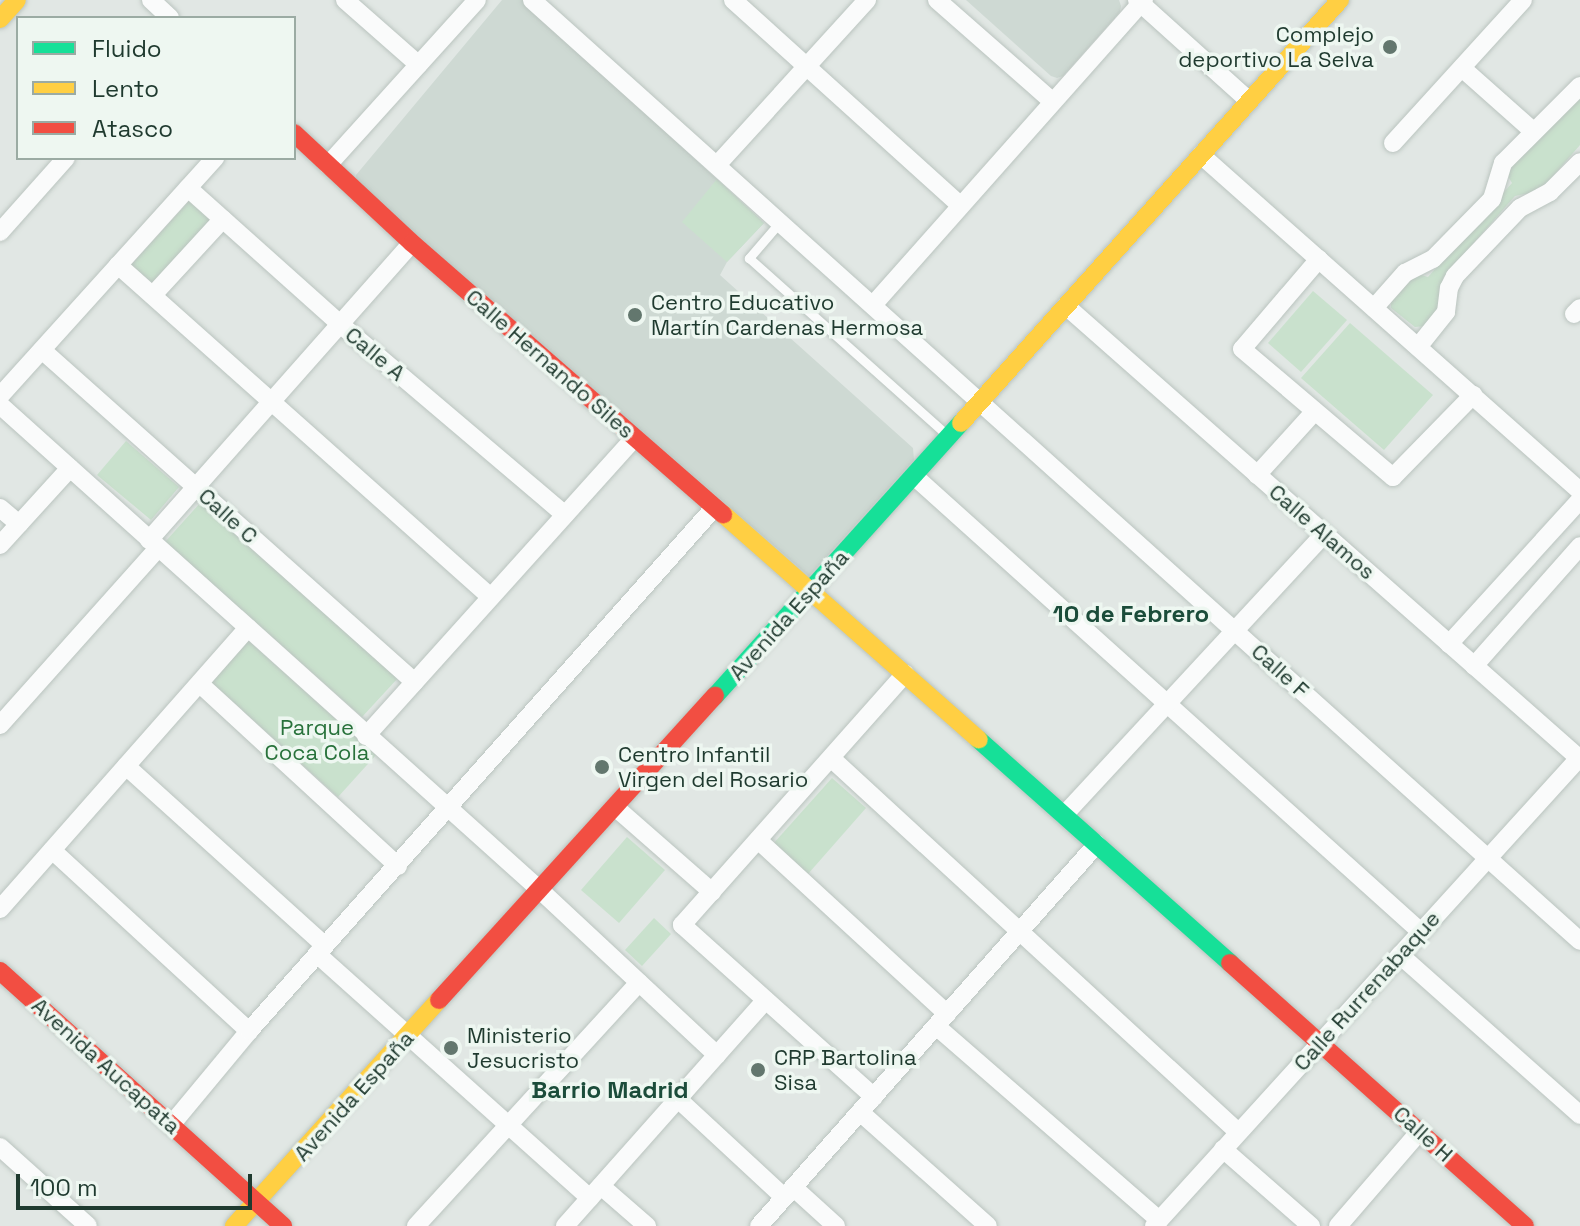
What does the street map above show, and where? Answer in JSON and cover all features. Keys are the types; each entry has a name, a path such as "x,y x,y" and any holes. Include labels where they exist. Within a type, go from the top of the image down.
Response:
{"street":[{"path":"0,19 17,0"},
{"path":"151,0 168,16"},
{"path":"345,0 419,65"},
{"path":"328,165 477,0"},
{"name":"Calle F","path":"532,0 1580,941"},
{"path":"733,0 960,205"},
{"path":"717,165 867,0"},
{"path":"937,0 1053,102"},
{"name":"Avenida España","path":"234,1226 914,476 1340,0"},
{"path":"1393,143 1523,0"},
{"path":"873,305 1141,1 1249,101"},
{"path":"1462,68 1534,132"},
{"path":"1374,308 1405,273 1433,259 1492,199 1503,163 1580,86"},
{"name":"Calle Hernando Siles","path":"296,135 412,243 1064,815"},
{"path":"1201,155 1580,491"},
{"path":"0,232 64,160"},
{"path":"0,396 213,160"},
{"path":"1418,347 1446,312 1449,288 1455,276 1520,208 1550,192 1579,165"},
{"name":"Calle A","path":"188,188 340,324 565,515"},
{"path":"153,295 223,219"},
{"path":"0,725 154,544 196,487 412,243"},
{"path":"1319,259 1242,349 1393,477 1473,395"},
{"path":"118,265 491,597"},
{"name":"Calle Alamos","path":"1066,306 1580,758"},
{"name":"Calle C","path":"42,350 415,682"},
{"path":"0,405 540,890 717,1055"},
{"path":"1257,475 1315,411"},
{"path":"366,736 634,438"},
{"path":"0,545 70,468"},
{"path":"914,476 1421,932"},
{"path":"1449,644 1580,500"},
{"path":"0,508 19,524"},
{"path":"171,1125 249,1031 714,508"},
{"path":"1064,815 1324,534"},
{"path":"1474,666 1580,546"},
{"path":"0,909 248,628"},
{"path":"874,1097 682,925 905,674"},
{"path":"200,684 398,866"},
{"path":"831,758 1238,1132"},
{"name":"Calle Rurrenabaque","path":"1157,1223 1580,758"},
{"path":"126,766 408,1036 509,1126 647,1226"},
{"path":"615,807 712,892"},
{"name":"Calle H","path":"1064,815 1525,1226"},
{"path":"758,840 941,1020 1157,1223"},
{"path":"759,1226 1097,844"},
{"path":"52,850 249,1031"},
{"path":"1400,955 1580,1115"},
{"name":"Avenida Aucapata","path":"0,971 283,1226"},
{"path":"416,1226 639,983"},
{"path":"565,1226 766,1000"},
{"path":"678,1099 789,1192 836,1226"},
{"path":"860,1112 988,1226"},
{"path":"1338,1226 1420,1131"},
{"path":"0,1147 88,1226"},
{"path":"1223,1149 1311,1226"}],"lane":[{"path":"780,222 749,258 949,436"}],"shaded area":[{"name":"Centro Educativo Martín Cardenas Hermosa","path":"502,0 523,0 764,223 727,262 720,275 913,448 914,460 809,576 356,184 356,175"},
{"path":"966,0 1119,0 1121,6 1120,12 1063,76 1057,78"}],"green space":[{"path":"1580,92 1580,145 1540,191 1515,196 1443,278 1444,302 1425,326 1415,327 1391,308 1391,295 1411,272 1428,277 1512,183 1504,169"},
{"path":"717,179 764,223 727,262 682,222"},
{"path":"189,201 213,220 152,288 130,266"},
{"path":"1313,291 1347,320 1301,372 1268,343"},
{"path":"1350,323 1433,395 1384,450 1301,378"},
{"path":"126,441 179,487 151,520 97,475"},
{"path":"201,502 398,678 362,717 165,542"},
{"name":"Parque Coca Cola","path":"242,635 376,755 338,797 212,683 211,678"},
{"path":"832,778 866,808 808,874 773,844"},
{"path":"627,837 665,870 619,923 581,890"},
{"path":"654,918 671,934 642,966 625,950"}],"traffic: fast":[{"path":"715,696 961,423"},
{"path":"979,740 1230,963"}],"traffic: slow":[{"path":"0,19 17,0"},
{"path":"961,423 1340,0"},
{"path":"723,514 979,740"},
{"path":"234,1226 439,1000"}],"traffic: jam":[{"path":"296,135 412,243 723,514"},
{"path":"439,1000 715,696"},
{"path":"1230,963 1525,1226"},
{"path":"0,971 283,1226"}],"place":[{"name":"Complejo deportivo La Selva","path":"1390,47"},
{"name":"Centro Educativo Martín Cardenas Hermosa","path":"635,315"},
{"name":"Centro Infantil Virgen del Rosario","path":"602,767"},
{"name":"Ministerio Jesucristo","path":"451,1048"},
{"name":"CRP Bartolina Sisa","path":"758,1070"}],"district":[{"name":"10 de Febrero","path":"1131,614"},
{"name":"Barrio Madrid","path":"610,1090"}]}
